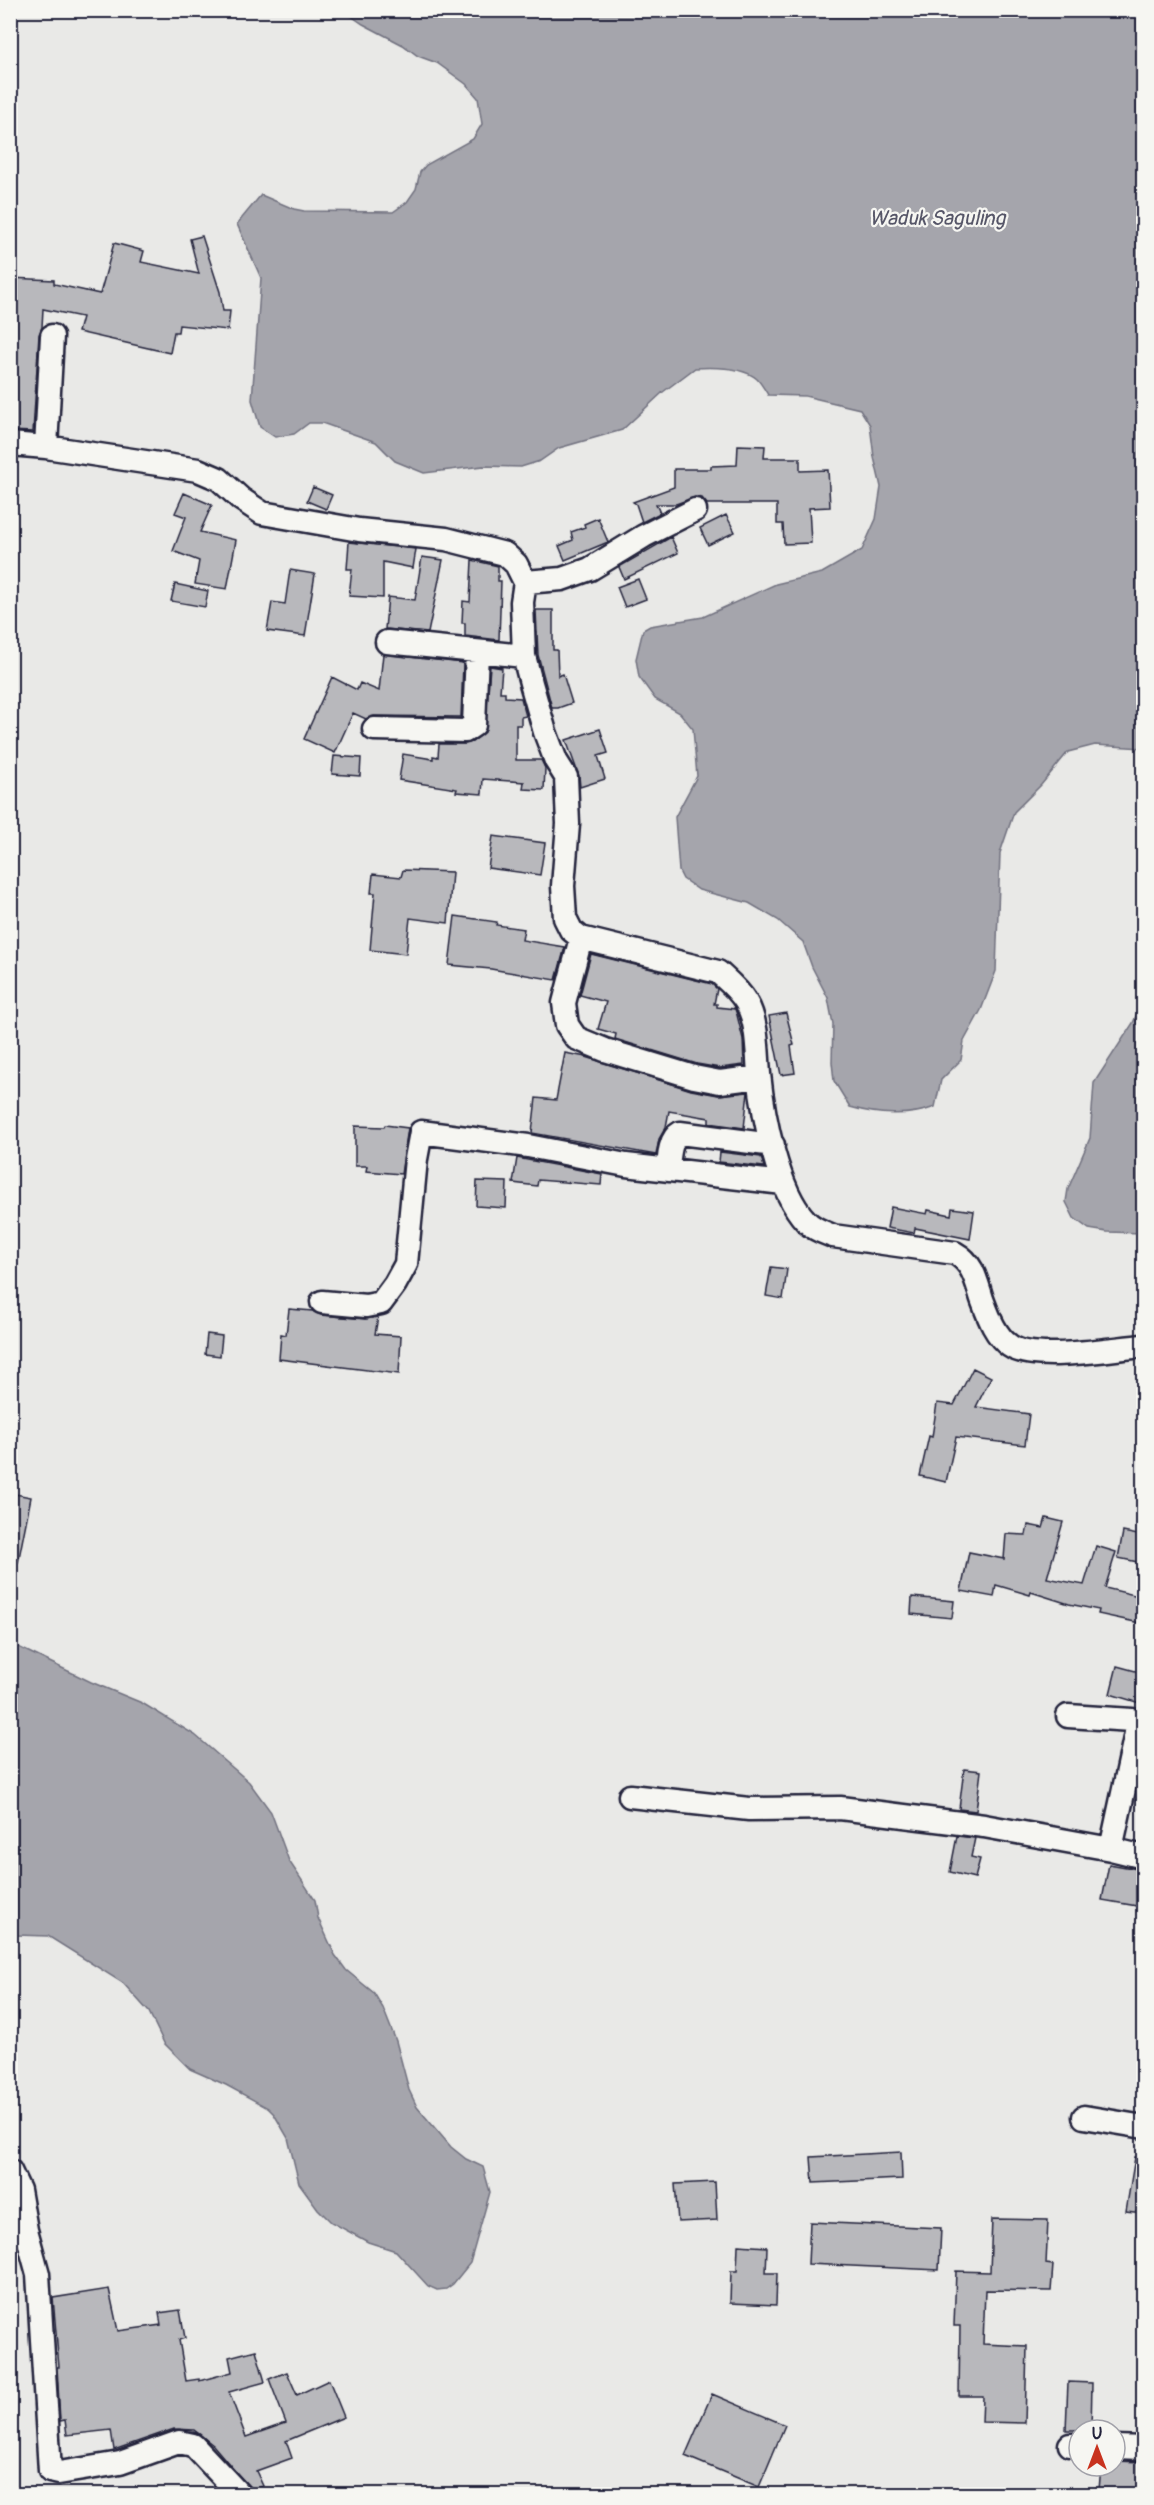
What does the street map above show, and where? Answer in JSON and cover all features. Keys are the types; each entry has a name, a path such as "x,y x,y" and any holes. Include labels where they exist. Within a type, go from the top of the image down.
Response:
{"street":[{"path":"46,447 52,336"},
{"path":"10,444 46,447 198,470 219,479 241,499 262,513 359,530 446,539 505,555 516,564 525,582 522,602 524,656 545,732 556,761 566,777 568,824 563,885 565,918 571,930 581,938 718,972 734,986 747,1003 754,1023 759,1077 783,1183 794,1206 816,1230 833,1236 955,1253 966,1259 993,1325 1010,1346 1025,1353 1045,1355 1143,1346"},
{"path":"525,582 562,579 590,569 644,536 695,510"},
{"path":"387,642 524,656"},
{"path":"374,729 465,731 470,729 474,725 477,652"},
{"path":"581,938 564,1003 567,1025 576,1038 605,1050 694,1077 720,1082 759,1077"},
{"path":"322,1302 366,1306 381,1303 395,1284 406,1264 416,1159 421,1132 528,1146 626,1165 783,1183"},
{"path":"668,1170 672,1143 680,1133 773,1145"},
{"path":"1068,1716 1132,1720 1136,1723 1136,1733 1111,1849"},
{"path":"630,1796 749,1809 840,1808 984,1826 1143,1857"},
{"path":"1084,2117 1143,2127"},
{"path":"10,2171 19,2190 26,2230 38,2274 50,2470 59,2473 120,2463 179,2442 186,2442 194,2445 239,2494"},
{"path":"1127,2447 1143,2448"}],"water":[{"name":"Waduk Saguling","path":"344,11 1143,11 1143,748 1095,745 1068,752 1041,785 1014,812 1000,853 996,971 981,1010 964,1041 961,1060 941,1080 935,1107 904,1114 893,1114 850,1107 834,1081 833,1024 828,998 812,967 803,942 778,920 749,903 699,890 683,879 679,871 675,817 697,776 693,729 680,713 655,699 639,677 636,659 643,630 650,626 703,617 776,584 822,573 862,550 876,519 881,487 870,425 860,409 805,396 768,395 757,379 744,372 718,368 695,368 663,392 622,430 559,448 540,461 521,467 483,466 424,473 395,461 376,442 322,423 309,423 294,434 275,437 260,427 252,400 261,278 237,224 261,195 304,211 393,212 407,202 416,189 420,172 426,165 473,139 482,124 478,98 466,84 437,63 418,56"},
{"path":"1143,999 1143,1233 1089,1229 1074,1218 1066,1202 1068,1189 1090,1138 1094,1083 1133,1023"},
{"path":"10,1643 91,1682 142,1703 195,1735 249,1782 271,1812 289,1861 315,1900 318,1918 335,1955 346,1970 374,1993 383,2008 396,2041 409,2090 417,2107 451,2147 466,2159 483,2167 490,2192 470,2263 446,2289 437,2290 428,2286 396,2251 368,2242 331,2222 318,2209 299,2183 288,2138 274,2114 268,2108 226,2085 190,2069 164,2043 149,2012 123,1983 48,1936 16,1935 11,1932"}],"building":[{"path":"202,236 220,292 223,311 230,311 228,330 179,325 178,332 174,332 170,353 78,332 82,317 43,309 39,335 33,432 10,431 10,278 54,280 54,284 100,294 114,243 144,251 141,262 199,274 190,239"},
{"path":"738,445 765,446 764,458 800,458 800,471 828,470 830,507 809,508 811,543 784,544 783,524 777,524 777,504 707,504 702,498 695,497 676,504 656,504 660,513 642,522 636,504 633,502 674,487 674,469 711,469 711,466 737,465"},
{"path":"313,487 332,495 326,509 307,501"},
{"path":"184,493 212,505 200,532 236,540 227,589 195,584 199,561 173,551 186,517 175,513"},
{"path":"726,515 735,532 708,545 700,528"},
{"path":"598,518 608,542 565,560 559,546 573,540 571,532 585,527 584,524"},
{"path":"671,537 678,553 624,579 619,567"},
{"path":"349,542 416,549 413,568 383,562 383,598 349,596 352,569 347,569"},
{"path":"422,557 443,560 428,633 385,629 388,597 415,600"},
{"path":"472,560 498,566 498,581 501,581 499,640 465,636 465,623 462,623 463,601 470,602"},
{"path":"290,570 315,574 305,636 267,631 272,602 285,604"},
{"path":"638,579 646,599 625,607 617,587"},
{"path":"175,584 208,591 205,607 171,601"},
{"path":"536,610 553,610 553,650 557,650 558,676 563,674 572,703 558,708 552,708 538,655"},
{"path":"383,654 463,663 461,717 374,716 366,719 353,713 335,753 304,739 332,677 357,690 360,683 379,691"},
{"path":"490,666 502,668 500,692 505,692 505,697 521,698 526,716 521,717 521,725 516,725 516,760 541,760 545,768 544,790 523,789 524,782 483,779 482,794 456,792 457,789 399,780 403,754 433,759 433,756 438,757 439,744 465,744 472,742 485,732"},
{"path":"600,729 608,753 598,756 605,779 580,787 579,776 566,740"},
{"path":"334,756 361,758 360,776 332,774"},
{"path":"493,836 545,843 540,875 488,868"},
{"path":"403,870 452,872 448,923 410,918 406,954 370,950 375,893 371,893 373,874 401,877"},
{"path":"455,916 497,922 496,925 524,929 522,940 565,947 556,980 491,969 449,965"},
{"path":"591,954 712,984 717,989 714,1004 717,1004 717,1007 735,1009 743,1039 744,1065 720,1068 697,1064 615,1039 616,1034 598,1029 606,1002 580,995"},
{"path":"786,1013 794,1045 791,1046 795,1073 781,1075 769,1016"},
{"path":"565,1053 586,1057 691,1090 718,1095 748,1092 744,1128 709,1123 709,1118 669,1111 656,1155 532,1133 536,1098 556,1100"},
{"path":"385,1125 408,1128 401,1174 366,1171 367,1166 355,1166 355,1126 384,1127"},
{"path":"720,1152 761,1157 764,1167 719,1162"},
{"path":"517,1158 602,1174 601,1185 538,1180 537,1186 513,1183"},
{"path":"477,1181 507,1182 506,1208 476,1206"},
{"path":"891,1207 927,1214 928,1210 951,1215 952,1208 974,1211 970,1239 915,1228 914,1233 887,1228"},
{"path":"771,1267 787,1269 783,1299 766,1296"},
{"path":"289,1309 365,1319 378,1317 375,1334 401,1336 399,1374 279,1359 281,1334 286,1335"},
{"path":"207,1334 222,1336 220,1356 205,1354"},
{"path":"973,1368 991,1377 976,1407 1029,1414 1025,1445 956,1437 946,1482 920,1476 929,1436 932,1437 937,1403 954,1405"},
{"path":"10,1493 31,1497 18,1563 10,1562"},
{"path":"1046,1518 1063,1522 1047,1578 1084,1585 1096,1546 1116,1552 1105,1588 1143,1597 1140,1623 1098,1614 1099,1610 1069,1604 1031,1592 1030,1595 996,1585 994,1597 961,1591 969,1552 1004,1559 1006,1534 1026,1535 1028,1525 1043,1528"},
{"path":"1123,1532 1143,1536 1138,1562 1118,1558"},
{"path":"912,1597 954,1601 952,1618 911,1614"},
{"path":"1117,1666 1143,1673 1143,1704 1110,1694"},
{"path":"964,1769 981,1771 976,1811 959,1809"},
{"path":"957,1836 975,1838 971,1857 980,1859 975,1878 950,1872"},
{"path":"1109,1864 1143,1870 1143,1907 1102,1900"},
{"path":"901,2152 902,2179 813,2183 811,2157"},
{"path":"1135,2157 1143,2158 1143,2213 1126,2211"},
{"path":"715,2182 717,2220 678,2222 675,2184"},
{"path":"992,2219 1048,2220 1046,2264 1053,2265 1051,2291 985,2290 983,2344 1027,2346 1025,2423 982,2422 983,2396 959,2396 960,2326 954,2326 956,2271 990,2272"},
{"path":"810,2222 941,2228 939,2270 808,2264"},
{"path":"738,2245 767,2247 766,2273 777,2273 776,2305 730,2303 731,2271 737,2271"},
{"path":"109,2289 118,2331 161,2325 159,2313 180,2310 185,2338 179,2340 186,2381 199,2379 199,2381 232,2372 229,2357 256,2350 265,2382 229,2392 246,2437 286,2423 269,2379 287,2372 297,2395 329,2380 344,2417 286,2441 292,2458 256,2471 263,2486 252,2491 213,2445 194,2430 174,2429 114,2450 111,2430 67,2435 65,2420 60,2421 57,2367 59,2367 53,2298"},
{"path":"1068,2382 1092,2383 1091,2418 1067,2418 1066,2430"},
{"path":"712,2394 785,2425 759,2487 685,2456"},
{"path":"1127,2461 1143,2462 1143,2492 1099,2490 1100,2478 1127,2478"}]}
